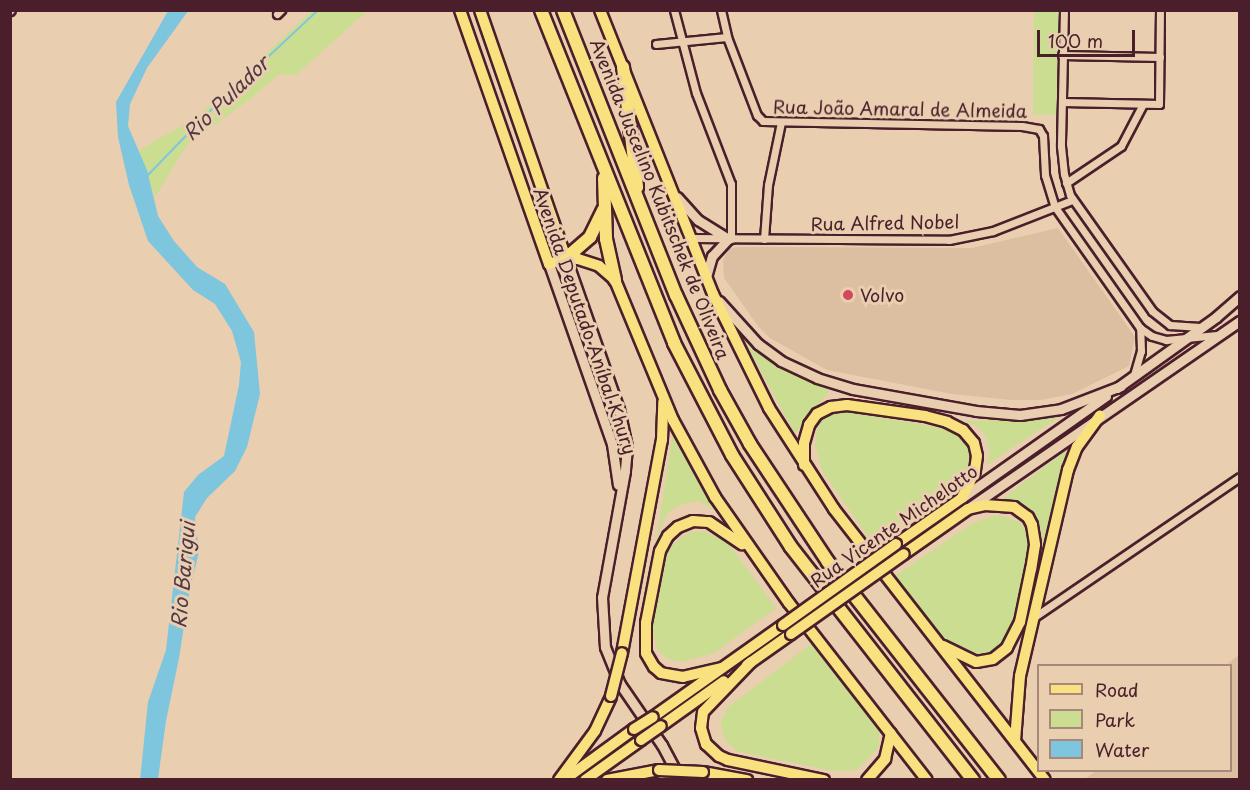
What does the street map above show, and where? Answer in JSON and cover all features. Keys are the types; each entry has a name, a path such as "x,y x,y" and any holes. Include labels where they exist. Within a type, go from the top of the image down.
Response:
{"highway":[{"path":"541,10 674,343 732,455 797,556 973,780"},
{"name":"Avenida Juscelino Kubitschek de Oliveira","path":"563,10 640,206 699,347 766,471 828,562 999,780"},
{"path":"623,67 640,206"},
{"path":"602,162 606,194 606,239 615,280"},
{"path":"566,258 590,237 604,209 606,194"}],"main road":[{"name":"Avenida Deputado Aníbal Khury","path":"460,10 612,444 619,499"},
{"name":"Avenida Deputado Aníbal Khury","path":"480,10 622,421 626,460 619,499"},
{"path":"600,10 713,294 752,375 804,465 937,643 1037,770"},
{"path":"673,194 698,220 729,238 712,256 706,277"},
{"path":"549,264 566,258 588,262 615,280 663,396 693,460 751,552 927,780"},
{"path":"713,294 746,333 766,351 797,369 853,389 976,411 1020,415 1061,409 1121,386"},
{"name":"Rua Vicente Michelotto","path":"564,780 1121,386 1239,296"},
{"name":"Rua Vicente Michelotto","path":"585,780 1100,416 1239,321"},
{"path":"559,780 595,731 611,696 622,653 662,440 663,396"},
{"path":"804,465 804,443 809,425 817,414 831,407 854,406 931,418 957,426 974,442 976,464 962,498"},
{"path":"1015,741 1018,688 1068,470 1077,447 1100,416"},
{"path":"619,499 602,597 605,647 620,684 662,745 681,780"},
{"path":"937,643 968,660 993,659 1007,648 1020,621 1033,558 1032,525 1021,511 1006,505 968,509"},
{"path":"721,668 675,677 661,673 649,661 645,635 657,558 663,544 673,531 693,521 717,526 751,552"},
{"path":"752,662 703,712 701,728 706,744 719,756 728,760 824,780"},
{"path":"867,780 881,766 888,753 891,734"},
{"path":"888,753 905,752"},
{"path":"606,765 609,779 659,770 703,772 747,780"}],"street":[{"path":"674,10 696,93 731,184 729,238"},
{"path":"656,44 727,37 721,10"},
{"path":"1064,10 1062,156 1066,183 1072,200 1157,317 1179,327 1201,327"},
{"path":"1062,102 1159,104 1160,10"},
{"name":"Rua João Amaral de Almeida","path":"727,37 761,120 1022,126 1039,129 1043,136 1045,176 1055,207"},
{"path":"1062,55 1160,57"},
{"path":"1066,183 1121,146 1143,104"},
{"path":"764,239 768,185 781,122"},
{"name":"Rua Alfred Nobel","path":"691,238 949,240 993,231 1072,200"},
{"path":"1055,207 1140,328 1158,338 1185,339 1217,335"},
{"path":"1133,377 1141,351 1140,328"},
{"path":"1033,618 1239,477"}],"shaded area":[{"path":"1058,228 1135,337 1129,366 1072,394 1041,400 1011,400 952,394 827,370 770,338 758,326 724,278 723,260 729,249 737,247 972,248"},
{"path":"1239,655 1239,779 1085,779 1095,772 1232,772 1232,664 1227,664"}],"green space":[{"path":"312,11 367,11 296,75 278,75 253,97 187,145 155,197 139,150 197,117"},
{"path":"1034,12 1058,12 1057,115 1033,115"},
{"path":"745,342 778,367 830,390 795,434"},
{"path":"838,410 952,430 967,442 971,455 968,466 956,488 871,541 823,472 815,445 819,421"},
{"path":"1065,413 986,465 990,452 985,435 978,427 965,421 1013,420"},
{"path":"673,433 716,510 698,501 677,506 669,512 662,524 655,549"},
{"path":"1070,448 1043,544 1040,526 1033,514 1021,504 1003,498"},
{"path":"998,515 1020,522 1027,534 1027,554 1016,619 1010,636 1002,647 982,656 969,654 943,639 895,576 973,523"},
{"path":"694,531 706,532 727,542 776,608 714,653 681,662 666,658 657,649 653,622 668,550 681,537"},
{"path":"811,644 879,731 879,747 857,770 833,771 737,751 726,741 722,732 721,721 728,707"}],"water":[{"name":"Rio Barigui","path":"168,11 188,11 147,68 130,104 128,126 147,170 158,216 174,241 197,267 225,284 254,332 260,394 247,447 235,471 207,498 195,517 199,552 190,588 158,779 140,780 148,702 166,650 184,492 198,475 224,456 239,385 241,362 232,331 215,304 193,290 148,241 129,185 118,137 116,102"}],"waterway":[{"name":"Rio Pulador","path":"148,175 207,114 318,10"}],"place":[{"name":"Volvo","path":"848,295"}]}
